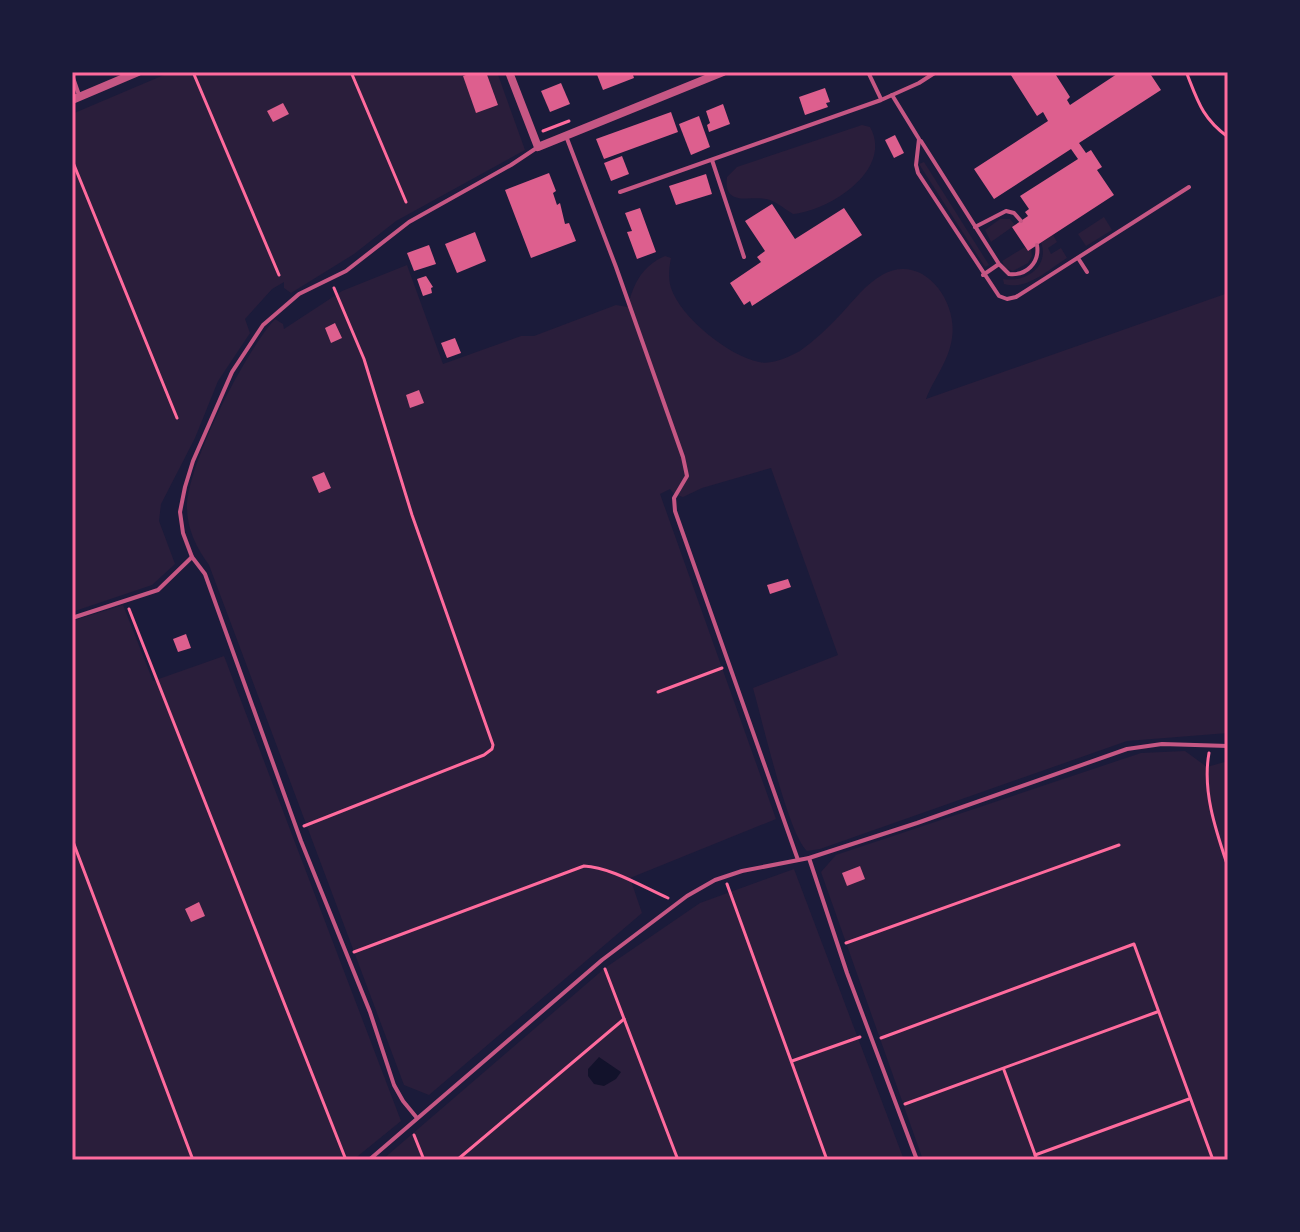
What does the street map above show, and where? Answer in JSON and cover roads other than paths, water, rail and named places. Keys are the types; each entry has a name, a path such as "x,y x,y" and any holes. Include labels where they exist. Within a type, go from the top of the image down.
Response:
{"street":[{"path":"76,99 138,72"},
{"path":"509,72 538,147 723,72"}],"lane":[{"path":"868,72 881,100"},
{"path":"620,192 881,100 936,72"},
{"path":"72,75 76,99"},
{"path":"892,95 999,264 1009,274 1022,273 1034,263 1038,254 1037,245"},
{"path":"565,134 683,457 687,476 674,498 675,511 798,860"},
{"path":"919,139 918,173 994,291 1007,299 1016,297 1189,187"},
{"path":"417,1118 394,1085 370,1012 296,829 205,574 187,546 181,523 185,487 193,461 232,372 263,325 274,314 311,286 361,261 409,222 538,147"},
{"path":"712,160 744,257"},
{"path":"975,227 1006,211 1014,213 1021,221"},
{"path":"1078,258 1087,272"},
{"path":"983,275 999,264"},
{"path":"72,618 158,590 192,557"},
{"path":"369,1160 602,960 678,902 724,877 809,858 1127,749 1162,744 1228,746"},
{"path":"809,858 917,1160"}]}
